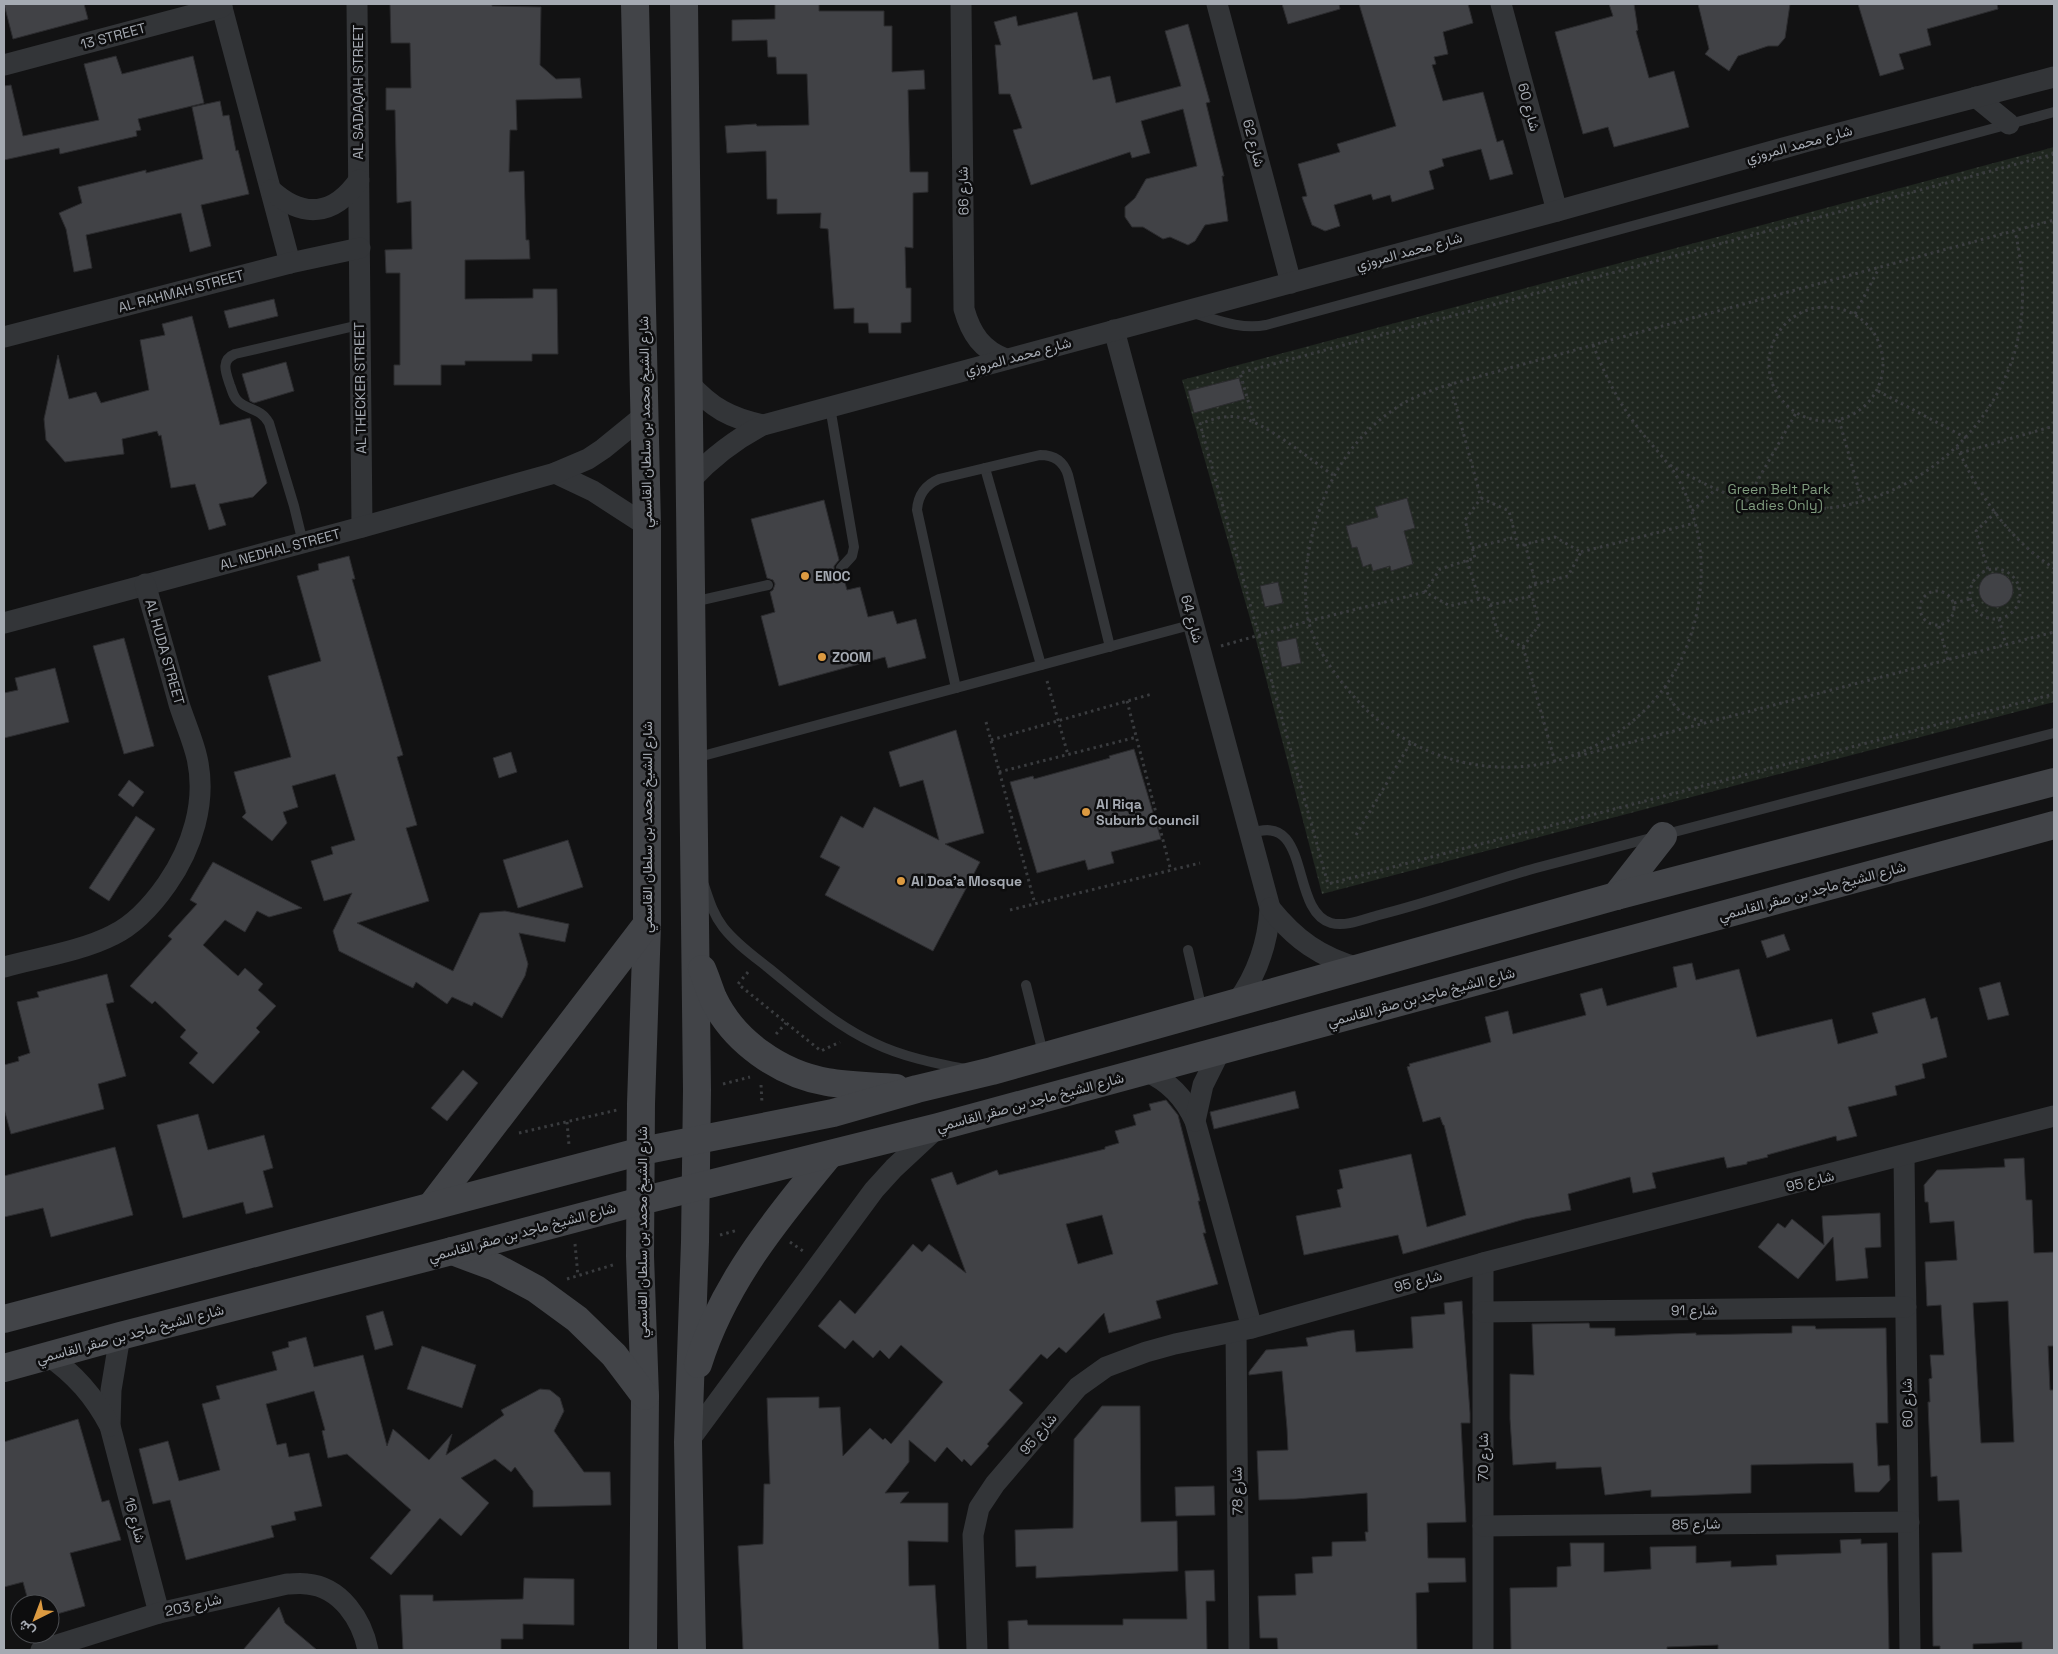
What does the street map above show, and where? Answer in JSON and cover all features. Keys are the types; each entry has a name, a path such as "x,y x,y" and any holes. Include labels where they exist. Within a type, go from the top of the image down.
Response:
{"main road":[{"name":"شارع الشيخ محمد بن سلطان القاسمي","path":"635,4 646,414 647,526 647,924 641,1104 640,1256 645,1396 644,1650"},
{"path":"684,4 698,1090 688,1442 692,1650"},
{"path":"4,1319 642,1151 833,1112 992,1071 1616,896 2054,782"},
{"name":"شارع الشيخ ماجد بن صقر القاسمي","path":"4,1368 47,1355 641,1201 938,1127 2054,825"},
{"path":"1616,896 1663,836"},
{"path":"432,1205 647,924"},
{"path":"696,952 713,999 726,1019 742,1038 774,1062 803,1076 827,1082 917,1089"},
{"path":"690,1389 707,1338 722,1305 744,1266 790,1202 829,1155"},
{"path":"452,1251 495,1267 536,1288 577,1319 614,1355 645,1396"}],"street":[{"name":"AL SADAQAH STREET","path":"357,4 360,248"},
{"name":"شارع 66","path":"962,4 964,309 968,323 983,346 994,354 1006,359"},
{"name":"شارع 62","path":"1216,4 1291,283"},
{"name":"شارع 60","path":"1501,4 1557,211"},
{"path":"221,5 290,263"},
{"name":"13 STREET","path":"4,65 221,5"},
{"name":"شارع محمد المروزي","path":"690,481 724,448 743,435 764,425 2054,76"},
{"path":"1976,97 2009,124"},
{"path":"271,190 284,202 300,209 318,210 334,205 349,195 359,180"},
{"name":"AL RAHMAH STREET","path":"4,337 290,263 360,248"},
{"name":"AL THECKER STREET","path":"360,248 362,527"},
{"name":"شارع 64","path":"1114,330 1270,908 1265,948 1249,985 1237,1002"},
{"name":"شارع محمد المروزي","path":"689,383 704,399 722,412 742,420 764,425"},
{"name":"AL NEDHAL STREET","path":"4,623 555,473 588,459 646,414"},
{"path":"555,473 593,491 647,526"},
{"name":"AL HUDA STREET","path":"4,968 98,942 124,929 147,910 170,879 188,848 198,809 200,776 195,748 184,720 146,584"},
{"name":"شارع 64","path":"1270,908 1295,935 1318,952 1338,962 1359,968"},
{"path":"1194,1121 1203,1085 1220,1051"},
{"name":"شارع 78","path":"1146,1071 1167,1083 1176,1091 1194,1121 1244,1330 1239,1650"},
{"name":"شارع 95","path":"977,1650 972,1535 979,1508 995,1484 1078,1387 1106,1367 1146,1352 1244,1330 1483,1263 1904,1157 2054,1116"},
{"path":"688,1442 874,1190 894,1168 938,1127"},
{"name":"شارع 60","path":"1904,1157 1910,1650"},
{"name":"شارع 70","path":"1483,1263 1484,1650"},
{"name":"شارع 91","path":"1483,1312 1906,1308"},
{"name":"شارع 16","path":"110,1426 110,1390 120,1336"},
{"name":"شارع 16","path":"47,1355 78,1379 101,1409 110,1426 159,1613"},
{"name":"شارع 85","path":"1483,1526 1909,1522"},
{"name":"شارع 203","path":"41,1650 159,1613 287,1584 308,1584 328,1591 345,1603 357,1617 365,1633 368,1650"}],"lane":[{"path":"1185,311 1239,326 1257,327 1266,325 2054,112"},
{"path":"303,543 269,422 263,413 242,404 236,398 225,365 230,356 235,354 360,326"},
{"path":"830,407 854,547 852,556 841,568"},
{"path":"956,688 918,518 917,502 925,487 932,482 1040,455 1052,456 1063,464 1068,475 1110,647"},
{"path":"986,468 1041,665"},
{"path":"692,602 768,585"},
{"path":"694,758 1194,624"},
{"path":"1250,834 1257,831 1275,832 1290,843 1313,910 1324,920 1338,924 1425,904 1503,878 2054,733"},
{"path":"695,857 713,910 723,927 758,960 822,1011 857,1035 895,1052 966,1069 992,1071"},
{"path":"1188,950 1202,1012"},
{"path":"1026,985 1044,1057"}],"path":[{"path":"1254,421 1240,373 2054,154"},
{"path":"2054,220 1450,384 1421,394 1395,408 1371,427 1350,450 1334,475 1321,502 1313,531 1306,591 1309,621 1321,651 1338,679 1359,704 1383,725 1411,742 1457,761 1482,765 1531,766 1555,762 2054,632"},
{"path":"1670,465 1715,490 1746,501 1792,509 1815,509 1862,501 1879,496 1913,480 1966,438 1990,406 2003,382 2015,350 2023,291 2022,270 2015,231"},
{"path":"1855,314 1879,268"},
{"path":"1830,306 1855,314 1874,331 1883,354 1884,366 1878,391 1858,413 1839,420 1817,421 1796,413 1778,395 1769,371 1772,346 1777,334 1784,324 1806,310 1830,306"},
{"path":"1555,762 1584,752 1617,734 1651,704 1665,686 1689,641 1696,617 1700,592 1701,566 1695,523 1680,482 1670,465 1625,410 1593,345"},
{"path":"1450,384 1481,498 1509,511 1518,546 1554,537 1581,552 1695,523"},
{"path":"1878,391 1966,438"},
{"path":"1746,501 1796,413"},
{"path":"1334,475 1254,421 1236,416 1224,417 1200,424 1328,884 2054,694"},
{"path":"1839,420 1862,501"},
{"path":"1960,453 2054,426"},
{"path":"1957,447 1996,512 2017,539 2054,568"},
{"path":"1692,511 1715,490"},
{"path":"1201,652 1309,621 1425,592 1440,569 1475,558 1465,520 1481,498"},
{"path":"1988,569 1976,531 1996,512"},
{"path":"1472,548 1516,537"},
{"path":"1525,544 1536,584"},
{"path":"1523,647 1539,625 1530,586 1568,576 1581,552"},
{"path":"1467,560 1479,599"},
{"path":"1988,569 2004,570 2011,574 2020,588 2018,604 2013,611 1999,619 1984,616 1972,606 1970,598 1971,584 1981,572 1988,569"},
{"path":"1425,592 1450,606 1488,597 1498,634 1523,647 1555,762"},
{"path":"1943,592 1950,596 1954,603 1955,611 1947,624 1931,625 1925,621 1921,614 1920,606 1922,599 1928,593 1943,592"},
{"path":"1490,605 1532,596"},
{"path":"1954,603 1970,598"},
{"path":"1999,619 2006,645"},
{"path":"1939,626 1948,660"},
{"path":"1665,686 1669,699 1682,713 1699,721 1712,721"},
{"path":"1050,691 1068,755"},
{"path":"990,740 1152,694"},
{"path":"1127,701 1171,870"},
{"path":"986,722 1034,904"},
{"path":"999,772 1137,737"},
{"path":"1356,835 1411,742"},
{"path":"1010,910 1200,864"},
{"path":"758,960 738,984 821,1051 857,1035"}],"green space":[{"name":"Green Belt Park (Ladies Only)","path":"2054,147 2054,702 1322,894 1255,636 1182,380"}],"building":[{"path":"4,4 84,4 88,19 13,39"},
{"path":"390,4 492,4 492,6 541,7 540,65 556,79 580,78 582,98 516,100 517,130 510,130 509,172 524,171 526,240 529,240 530,259 465,260 465,299 533,298 533,289 557,289 558,354 532,354 532,361 465,361 465,365 441,365 441,385 394,385 394,365 400,365 400,273 386,273 385,250 412,249 411,201 397,203 395,110 386,110 386,88 411,88 410,43 391,43"},
{"path":"775,4 819,4 819,11 884,11 884,26 892,26 892,72 924,70 925,89 908,90 910,172 928,172 928,192 913,193 913,248 905,247 906,288 911,288 911,322 901,323 901,333 869,333 868,323 854,323 854,308 834,309 828,229 820,228 821,213 777,214 777,199 767,199 766,151 727,153 725,126 756,124 757,126 809,125 807,74 777,74 776,57 768,57 767,40 732,41 732,20 775,19"},
{"path":"1282,4 1339,4 1340,9 1288,24"},
{"path":"1359,4 1468,4 1473,23 1443,32 1448,54 1434,57 1436,64 1432,65 1443,101 1483,92 1497,142 1503,140 1513,174 1490,180 1481,149 1442,159 1444,166 1429,171 1434,189 1392,202 1390,195 1373,200 1371,194 1334,205 1340,226 1325,231 1312,225 1302,197 1307,196 1298,164 1340,152 1337,144 1396,126"},
{"path":"1609,4 1634,4 1638,30 1636,31 1649,78 1674,71 1689,127 1614,147 1608,127 1583,134 1555,32 1613,16"},
{"path":"1698,4 1790,4 1785,38 1778,46 1768,46 1738,56 1729,71 1705,54 1709,49"},
{"path":"1858,4 1997,4 1998,9 1927,29 1931,45 1899,54 1904,69 1880,76"},
{"path":"1077,12 1093,80 1110,76 1116,103 1181,86 1165,31 1188,24 1210,102 1206,103 1224,176 1222,176 1228,221 1205,225 1195,241 1188,245 1170,237 1163,239 1143,227 1132,227 1125,217 1125,207 1135,198 1146,179 1197,166 1183,109 1141,121 1150,153 1132,158 1130,152 1031,185 1013,130 1022,128 1010,94 999,94 995,45 1001,45 994,22 1016,16 1018,26"},
{"path":"116,56 122,74 193,56 204,103 138,119 141,130 136,131 137,136 60,154 59,148 4,160 4,86 11,85 23,136 99,120 84,64"},
{"path":"220,101 223,116 229,115 236,151 238,150 249,194 201,205 211,246 190,252 181,213 86,235 92,268 74,272 66,229 59,213 82,203 78,187 146,170 146,173 203,159 192,107"},
{"path":"274,299 278,316 229,328 224,311"},
{"path":"192,316 220,425 250,418 267,483 253,497 219,504 226,525 209,530 195,484 171,488 161,435 159,436 157,431 122,439 124,454 65,462 46,440 44,419 58,355 69,399 96,392 101,403 149,390 140,340 165,335 162,324"},
{"path":"286,362 294,391 254,403 250,401 242,374"},
{"path":"1239,378 1245,399 1194,413 1188,391"},
{"path":"1407,498 1415,528 1404,531 1413,564 1391,571 1390,566 1373,571 1371,564 1363,567 1357,547 1352,548 1346,526 1378,517 1375,507"},
{"name":"ENOC","path":"824,500 839,560 834,566 834,570 843,575 847,590 860,587 868,617 893,611 897,624 916,619 926,658 888,668 885,657 779,686 761,616 775,612 770,592 775,584 773,580 767,578 751,519"},
{"path":"349,556 355,579 352,579 403,755 397,757 417,825 406,828 429,901 357,923 453,971 480,913 505,911 569,924 565,942 519,933 528,964 525,976 502,1018 474,1002 472,1006 452,997 447,1004 416,982 413,988 339,951 333,931 352,893 324,901 311,861 333,854 331,847 355,840 335,774 292,786 298,807 283,812 287,823 272,841 242,817 246,813 234,772 291,757 268,676 321,661 297,576 319,570 318,564"},
{"path":"1996,573 2003,574 2008,578 2012,583 2012,597 2008,602 2003,606 1996,607 1989,606 1984,602 1980,597 1979,590 1980,583 1984,578 1989,574"},
{"path":"1278,582 1283,603 1265,607 1260,586"},
{"path":"124,638 154,746 124,754 93,646"},
{"path":"1296,638 1301,663 1282,667 1277,642"},
{"path":"55,668 69,722 4,738 4,693 18,690 15,678"},
{"name":"Al Doa'a Mosque","path":"956,730 984,833 945,844 980,862 933,951 825,895 840,867 820,857 841,816 863,828 874,807 939,840 923,780 900,787 889,752"},
{"name":"Al Riqa Suburb Council","path":"1134,749 1161,839 1111,852 1114,863 1088,870 1085,860 1037,873 1010,782 1033,776 1034,779 1110,758 1109,756"},
{"path":"511,752 517,772 499,778 493,758"},
{"path":"129,780 144,792 133,807 118,795"},
{"path":"136,816 155,829 109,901 89,888"},
{"path":"568,840 583,887 518,908 503,860"},
{"path":"213,862 302,908 269,917 257,911 245,932 225,920 203,945 238,976 245,968 263,984 258,990 276,1006 256,1028 260,1032 213,1084 189,1063 198,1053 180,1037 186,1030 155,1001 152,1004 130,986 172,939 168,936 197,904 190,900"},
{"path":"1784,934 1790,950 1767,958 1761,941"},
{"path":"1692,963 1696,980 1739,969 1757,1037 1832,1019 1838,1044 1878,1033 1872,1013 1925,998 1931,1019 1937,1017 1947,1057 1922,1064 1925,1078 1895,1086 1897,1095 1848,1107 1857,1136 1837,1141 1836,1136 1767,1155 1768,1157 1747,1162 1747,1164 1727,1168 1724,1157 1652,1173 1656,1188 1633,1193 1630,1177 1568,1194 1571,1210 1525,1219 1403,1254 1398,1235 1304,1255 1296,1216 1341,1207 1337,1190 1343,1188 1339,1170 1411,1154 1427,1227 1466,1215 1444,1125 1440,1117 1423,1122 1407,1067 1410,1066 1409,1064 1491,1042 1485,1017 1508,1011 1513,1034 1586,1015 1580,994 1602,988 1607,1006 1677,987 1673,967"},
{"path":"107,974 114,1002 106,1004 126,1076 98,1084 104,1109 11,1134 4,1109 4,1065 19,1061 18,1057 30,1053 17,1002 39,997 37,992"},
{"path":"2000,982 2009,1015 1988,1020 1979,988"},
{"path":"463,1070 478,1083 447,1121 431,1108"},
{"path":"1295,1091 1299,1108 1214,1129 1210,1112"},
{"path":"1166,1100 1178,1115 1200,1201 1198,1201 1206,1233 1203,1233 1218,1284 1156,1301 1161,1318 1109,1333 1104,1313 1066,1353 1059,1347 1047,1359 1041,1354 1009,1390 1023,1403 987,1444 989,1446 971,1466 964,1459 962,1462 947,1447 935,1462 909,1440 909,1462 885,1493 909,1492 900,1503 948,1503 948,1542 908,1541 909,1586 935,1585 939,1650 743,1650 738,1546 763,1544 764,1484 770,1484 767,1398 819,1397 819,1408 840,1407 843,1456 870,1428 883,1440 885,1438 891,1444 943,1382 901,1345 889,1359 880,1350 873,1358 853,1340 845,1349 818,1326 840,1300 855,1314 913,1244 922,1252 929,1244 966,1273 931,1179 952,1172 957,1185 997,1170 999,1175 1105,1149 1105,1147 1119,1143 1115,1131 1136,1125 1133,1115 1151,1110 1149,1104","holes":["1102,1215 1113,1254 1078,1264 1066,1224"]},
{"path":"198,1114 208,1150 264,1135 273,1168 263,1171 273,1207 246,1214 243,1202 183,1218 157,1125"},
{"path":"115,1147 133,1215 51,1237 43,1208 4,1217 4,1176"},
{"path":"2024,1158 2026,1200 2032,1200 2034,1253 2054,1252 2054,1346 2048,1346 2050,1390 2054,1390 2054,1650 2022,1650 2022,1642 1973,1644 1973,1650 1940,1650 1940,1646 1933,1646 1932,1553 1962,1552 1959,1500 1938,1501 1937,1476 1931,1477 1928,1402 1930,1402 1929,1379 1932,1378 1930,1355 1944,1355 1941,1305 1927,1306 1925,1262 1957,1260 1954,1221 1930,1223 1928,1202 1925,1202 1924,1185 1937,1170 2005,1167 2004,1159","holes":["2008,1301 2014,1442 1981,1443 1973,1303"]},
{"path":"1880,1213 1881,1247 1865,1248 1868,1278 1836,1281 1833,1237 1798,1279 1758,1247 1778,1223 1785,1228 1792,1219 1824,1245 1822,1216"},
{"path":"1462,1301 1470,1413 1470,1423 1461,1423 1466,1522 1427,1523 1428,1558 1465,1558 1466,1582 1428,1583 1429,1592 1416,1593 1417,1650 1278,1650 1277,1638 1260,1638 1258,1596 1296,1595 1295,1574 1313,1573 1312,1557 1332,1556 1332,1542 1366,1541 1365,1532 1368,1532 1367,1493 1259,1500 1257,1451 1288,1450 1287,1428 1282,1371 1249,1375 1249,1372 1266,1350 1308,1346 1306,1338 1341,1331 1354,1330 1356,1352 1413,1348 1411,1317 1445,1314 1444,1303"},
{"path":"383,1311 393,1345 375,1350 366,1316"},
{"path":"1589,1323 1590,1328 1615,1328 1615,1336 1696,1333 1696,1335 1792,1333 1792,1326 1815,1326 1816,1329 1886,1328 1888,1423 1876,1423 1878,1466 1889,1465 1890,1480 1879,1492 1855,1492 1853,1463 1751,1465 1751,1493 1651,1497 1651,1490 1605,1495 1601,1467 1556,1469 1556,1462 1513,1465 1510,1374 1534,1375 1532,1324"},
{"path":"306,1337 314,1367 363,1355 387,1446 393,1429 429,1460 452,1434 446,1455 504,1415 501,1410 540,1389 550,1390 560,1398 564,1411 554,1431 584,1472 610,1472 611,1505 533,1507 533,1491 515,1467 511,1472 495,1459 461,1478 489,1503 461,1536 440,1518 391,1575 370,1558 411,1510 347,1454 328,1458 322,1431 325,1430 314,1391 266,1404 277,1445 286,1443 289,1457 309,1453 322,1506 294,1512 296,1520 271,1526 274,1537 186,1560 170,1500 153,1504 139,1449 168,1441 179,1481 220,1470 202,1404 220,1399 216,1386 277,1370 272,1352 289,1347 288,1342"},
{"path":"422,1346 476,1365 462,1408 407,1389"},
{"path":"1102,1406 1140,1406 1141,1522 1177,1521 1178,1571 1036,1578 1036,1566 1016,1567 1015,1530 1073,1528 1074,1439"},
{"path":"78,1419 102,1502 109,1500 121,1540 70,1553 85,1606 60,1613 60,1594 26,1594 23,1582 4,1587 4,1442"},
{"path":"1214,1486 1215,1515 1176,1516 1175,1487"},
{"path":"1861,1539 1861,1544 1887,1543 1889,1650 1718,1650 1718,1645 1667,1647 1667,1650 1511,1650 1510,1588 1557,1587 1557,1567 1571,1566 1570,1543 1604,1543 1604,1572 1651,1569 1650,1547 1696,1546 1696,1563 1731,1561 1731,1567 1777,1565 1776,1555 1841,1553 1840,1540"},
{"path":"1214,1570 1215,1601 1206,1601 1207,1650 1009,1650 1008,1621 1027,1620 1028,1625 1123,1625 1123,1619 1187,1619 1185,1571"},
{"path":"524,1578 574,1579 574,1625 523,1624 523,1639 501,1639 501,1650 403,1650 400,1595 433,1595 433,1601 523,1599"},
{"path":"279,1607 285,1623 317,1650 243,1650"}],"place":[{"name":"ENOC","path":"805,576"},
{"name":"ZOOM","path":"822,657"},
{"name":"Al Riqa Suburb Council","path":"1086,812"},
{"name":"Al Doa'a Mosque","path":"901,881"}]}
